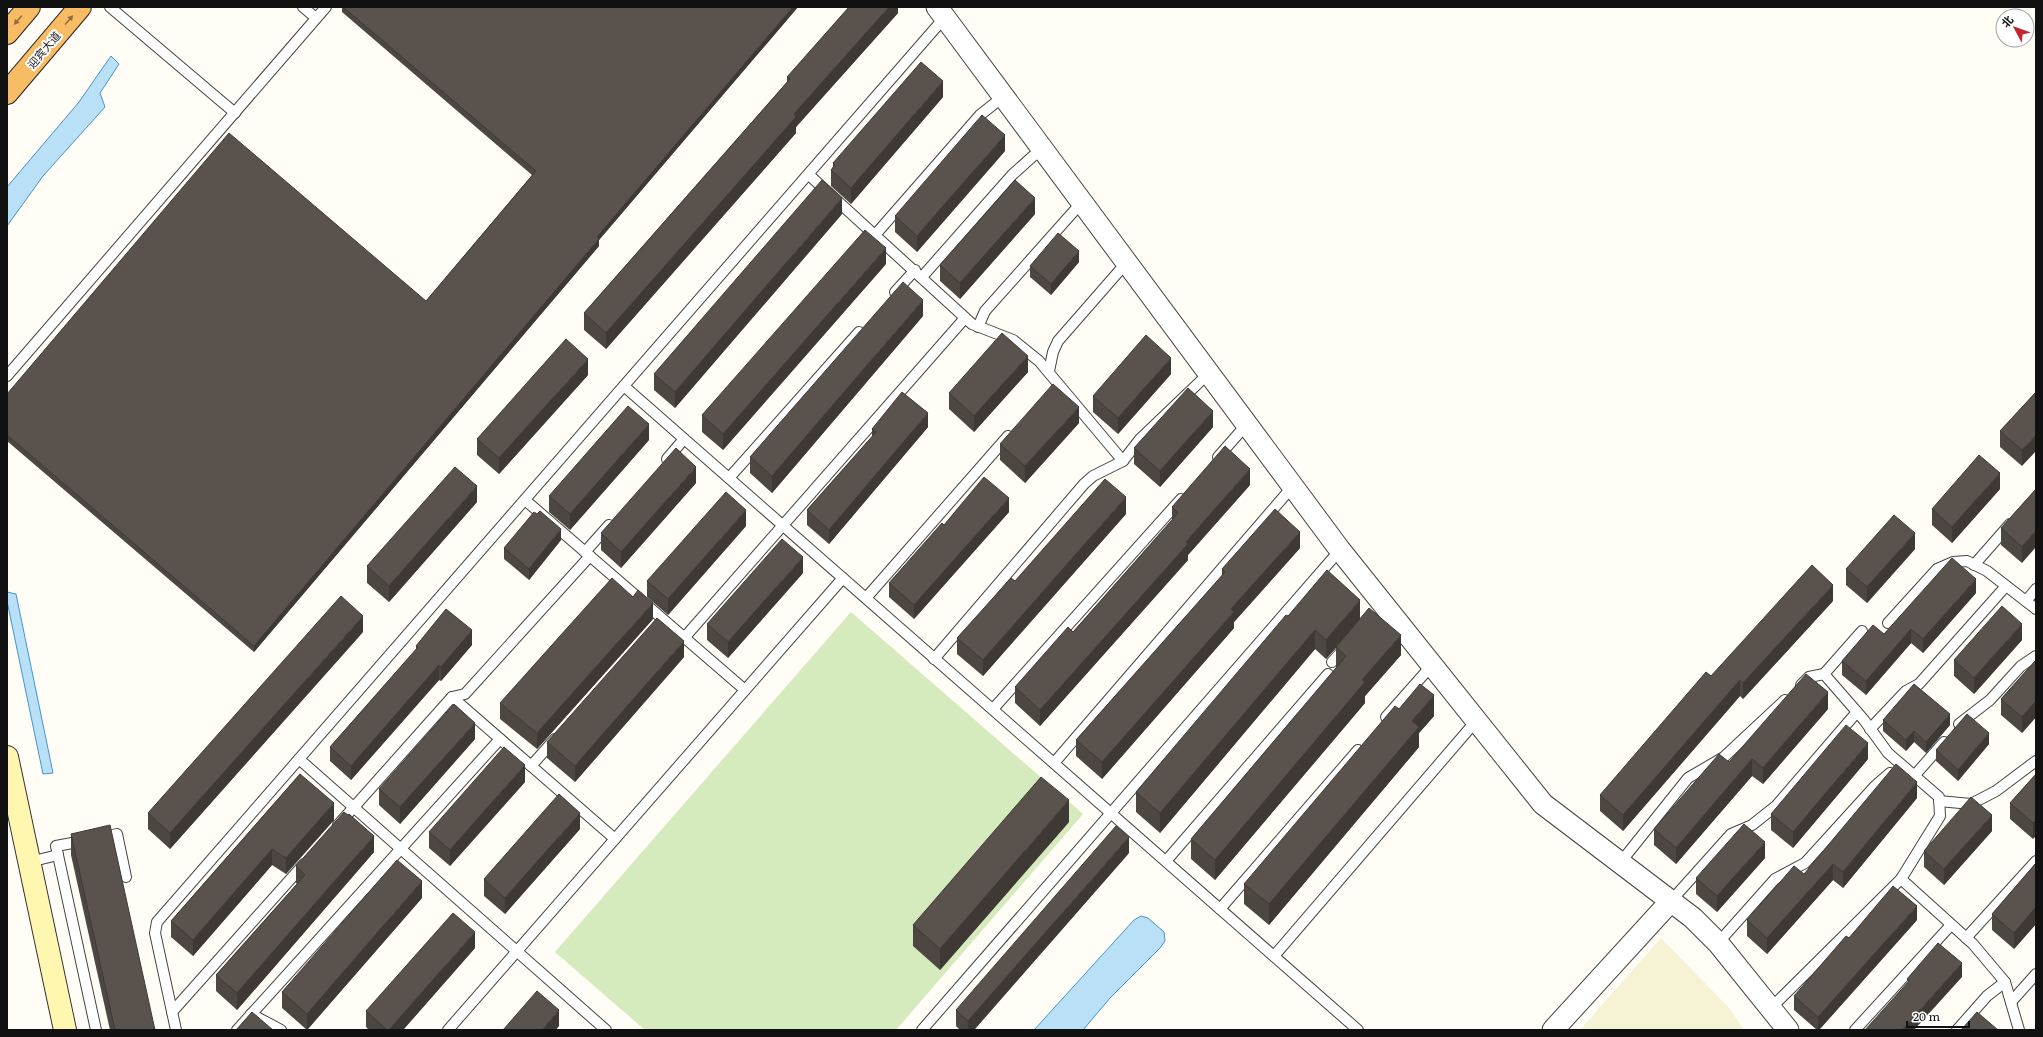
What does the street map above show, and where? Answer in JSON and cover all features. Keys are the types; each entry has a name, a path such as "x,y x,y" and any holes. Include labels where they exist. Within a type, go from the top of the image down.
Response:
{"highway":[{"path":"7,33 29,7"},
{"name":"迎宾大道","path":"7,93 80,7"}],"main road":[{"path":"7,757 64,1030"}],"street":[{"path":"941,12 1340,550 1382,613 1432,665 1543,804 1693,918 1718,943 1788,1030"},
{"path":"1553,1030 1670,902"}],"lane":[{"path":"110,7 235,113"},
{"path":"303,7 316,18"},
{"path":"7,376 326,7"},
{"path":"176,1030 155,933 157,922 809,175 941,12"},
{"path":"876,235 980,115 1004,96"},
{"path":"888,300 919,274 1012,175 1042,148"},
{"path":"809,175 919,274 965,318 978,327 1013,340 1039,361 1049,371 1054,383 1123,461"},
{"path":"978,327 985,311 1082,202"},
{"path":"1049,371 1053,352 1058,341 1127,262"},
{"path":"684,638 965,318"},
{"path":"729,478 867,324"},
{"path":"934,658 1084,484 1093,476 1123,461 1140,438 1209,373"},
{"path":"624,387 1358,1030"},
{"path":"1210,466 1247,424"},
{"path":"866,598 1015,428"},
{"path":"658,469 684,439"},
{"path":"1054,763 1293,486"},
{"path":"993,709 1189,490"},
{"path":"525,500 587,554 660,622 684,638 745,690"},
{"path":"333,831 452,697 465,694 587,554 616,516"},
{"path":"1974,565 2016,518"},
{"path":"926,1029 1111,813 1340,550"},
{"path":"1888,623 1937,569 1953,562 1967,561 1987,571 2036,609"},
{"path":"448,1030 843,578"},
{"path":"1870,729 1906,691 1919,684 2006,586"},
{"path":"2026,601 2036,589"},
{"path":"1620,863 1688,778 1724,757 1809,677 1824,674 1862,631"},
{"path":"1332,662 1352,639"},
{"path":"1915,776 1962,721 1990,700 2021,666 2036,656"},
{"path":"1380,724 1432,665"},
{"path":"1166,861 1328,674"},
{"path":"1771,1008 1901,879 1940,816 1939,797 1888,753 1857,712 1824,674"},
{"path":"452,697 615,839"},
{"path":"1670,902 1731,834 1752,825 1776,806 1857,712"},
{"path":"1274,956 1476,721"},
{"path":"531,766 563,731"},
{"path":"237,1030 500,739"},
{"path":"1220,909 1364,742"},
{"path":"299,759 606,1030"},
{"path":"1939,801 1971,804 1996,791 2036,761"},
{"path":"1718,943 1775,879 1805,863 1875,786 1886,779 1899,763"},
{"path":"96,1030 56,846 118,834 126,877"},
{"path":"172,1012 312,854"},
{"path":"29,862 58,855"},
{"path":"1966,938 2036,860"},
{"path":"1901,879 1966,938 2005,982 2019,1030"},
{"path":"1856,1030 1951,925"},
{"path":"2011,1002 2036,974"},
{"path":"1957,1030 1987,996 2005,982"},
{"path":"251,1014 281,1030"}],"shaded area":[{"path":"1661,938 1729,1008 1744,1030 1580,1030"}],"green space":[{"path":"851,612 1083,814 896,1030 645,1030 555,952"}],"water":[{"path":"111,56 119,64 100,93 105,107 43,176 7,226 7,187 79,102"},
{"path":"7,592 16,594 53,773 43,774 7,601"},
{"path":"1141,916 1148,918 1164,932 1165,941 1160,948 1110,998 1083,1030 1034,1030 1134,920"}],"building":[{"path":"343,7 793,7 597,237 599,239 254,646 7,435 7,394 229,133 426,301 536,171"},
{"path":"849,7 889,7 794,114 796,117 606,333 584,313 790,79 787,77"},
{"path":"921,62 943,81 851,188 831,170 835,165 833,163"},
{"path":"982,115 1005,135 917,236 895,216"},
{"path":"822,180 842,198 675,392 654,374"},
{"path":"1015,180 1035,198 960,283 940,265"},
{"path":"865,230 886,248 723,434 702,415"},
{"path":"1058,233 1079,251 1051,284 1030,266"},
{"path":"903,282 923,300 772,476 750,457"},
{"path":"1002,333 1028,356 974,416 949,393"},
{"path":"1146,335 1171,358 1118,418 1093,396"},
{"path":"566,339 588,359 499,458 477,439"},
{"path":"1053,384 1079,407 1025,466 1000,444"},
{"path":"1188,388 1213,411 1160,471 1134,448"},
{"path":"902,392 928,413 829,530 807,510 876,432 872,429"},
{"path":"2036,392 2036,435 2022,450 2000,431"},
{"path":"628,406 649,424 570,514 549,496"},
{"path":"1225,446 1250,469 1186,542 1188,544 1040,710 1015,687 1068,627 1073,632 1178,513 1172,507"},
{"path":"676,448 696,467 621,552 601,533"},
{"path":"1979,455 2000,473 1952,527 1932,509"},
{"path":"455,467 477,486 389,586 367,566"},
{"path":"984,477 1009,498 914,605 889,583 942,523 944,525"},
{"path":"1105,479 1126,497 983,660 957,638 1011,578 1015,581"},
{"path":"2036,489 2036,530 2022,547 2001,528"},
{"path":"726,492 746,510 668,599 647,581"},
{"path":"1275,509 1300,532 1231,609 1234,612 1102,762 1076,740 1225,572 1222,569"},
{"path":"540,511 561,529 529,569 504,548 534,512 537,514"},
{"path":"1894,515 1915,533 1867,587 1846,569"},
{"path":"782,539 803,557 728,642 707,624"},
{"path":"1952,558 1976,579 1923,639 1911,629 1866,681 1842,661 1873,625 1884,634"},
{"path":"1812,565 1833,585 1743,683 1740,680 1623,815 1600,795 1706,672 1711,676"},
{"path":"1327,570 1360,600 1326,640 1315,630 1160,813 1136,792 1286,615 1288,616"},
{"path":"612,578 633,597 638,590 653,603 537,733 500,703"},
{"path":"341,596 363,616 170,833 148,813"},
{"path":"2002,606 2022,624 1974,678 1954,660"},
{"path":"1369,608 1401,635 1362,680 1365,682 1215,860 1191,839 1346,656 1336,647"},
{"path":"446,609 472,630 441,667 439,665 351,766 330,747 418,647 416,646"},
{"path":"657,618 684,641 575,766 547,742"},
{"path":"2036,660 2036,701 2022,717 2001,699"},
{"path":"1806,674 1828,692 1763,768 1752,759 1676,848 1654,829 1719,754 1729,762"},
{"path":"1420,684 1434,695 1412,721 1419,727 1269,904 1244,884 1395,706 1399,709"},
{"path":"1914,684 1950,714 1926,742 1914,731 1906,740 1883,720"},
{"path":"454,704 475,723 400,807 379,789"},
{"path":"1967,714 1989,733 1958,770 1936,750"},
{"path":"1846,725 1868,743 1793,832 1771,814"},
{"path":"504,747 525,765 450,850 429,832"},
{"path":"1896,764 1917,782 1843,872 1833,864 1767,938 1747,920 1794,866 1804,874"},
{"path":"300,774 334,803 286,858 272,849 193,940 171,921"},
{"path":"2036,774 2036,820 2033,823 2010,803"},
{"path":"1041,777 1069,800 940,949 913,925"},
{"path":"559,794 580,813 505,898 484,879"},
{"path":"1971,797 1992,815 1944,869 1924,851"},
{"path":"344,812 348,815 349,814 374,836 237,993 216,975 305,875 296,866"},
{"path":"1744,824 1765,842 1717,896 1696,878"},
{"path":"110,825 155,1030 115,1030 71,834"},
{"path":"1116,826 1129,837 968,1021 956,1010"},
{"path":"397,860 422,881 307,1014 282,992"},
{"path":"2036,863 2036,907 2014,933 1992,914"},
{"path":"1893,886 1917,906 1818,1017 1794,996 1846,936 1849,938"},
{"path":"453,913 475,932 389,1030 387,1030 366,1011"},
{"path":"1938,943 1962,963 1902,1030 1865,1030 1909,981 1907,979"},
{"path":"537,991 559,1010 542,1030 503,1030"},
{"path":"252,1012 273,1030 236,1030"},
{"path":"1977,1012 1998,1030 1961,1030"}]}
